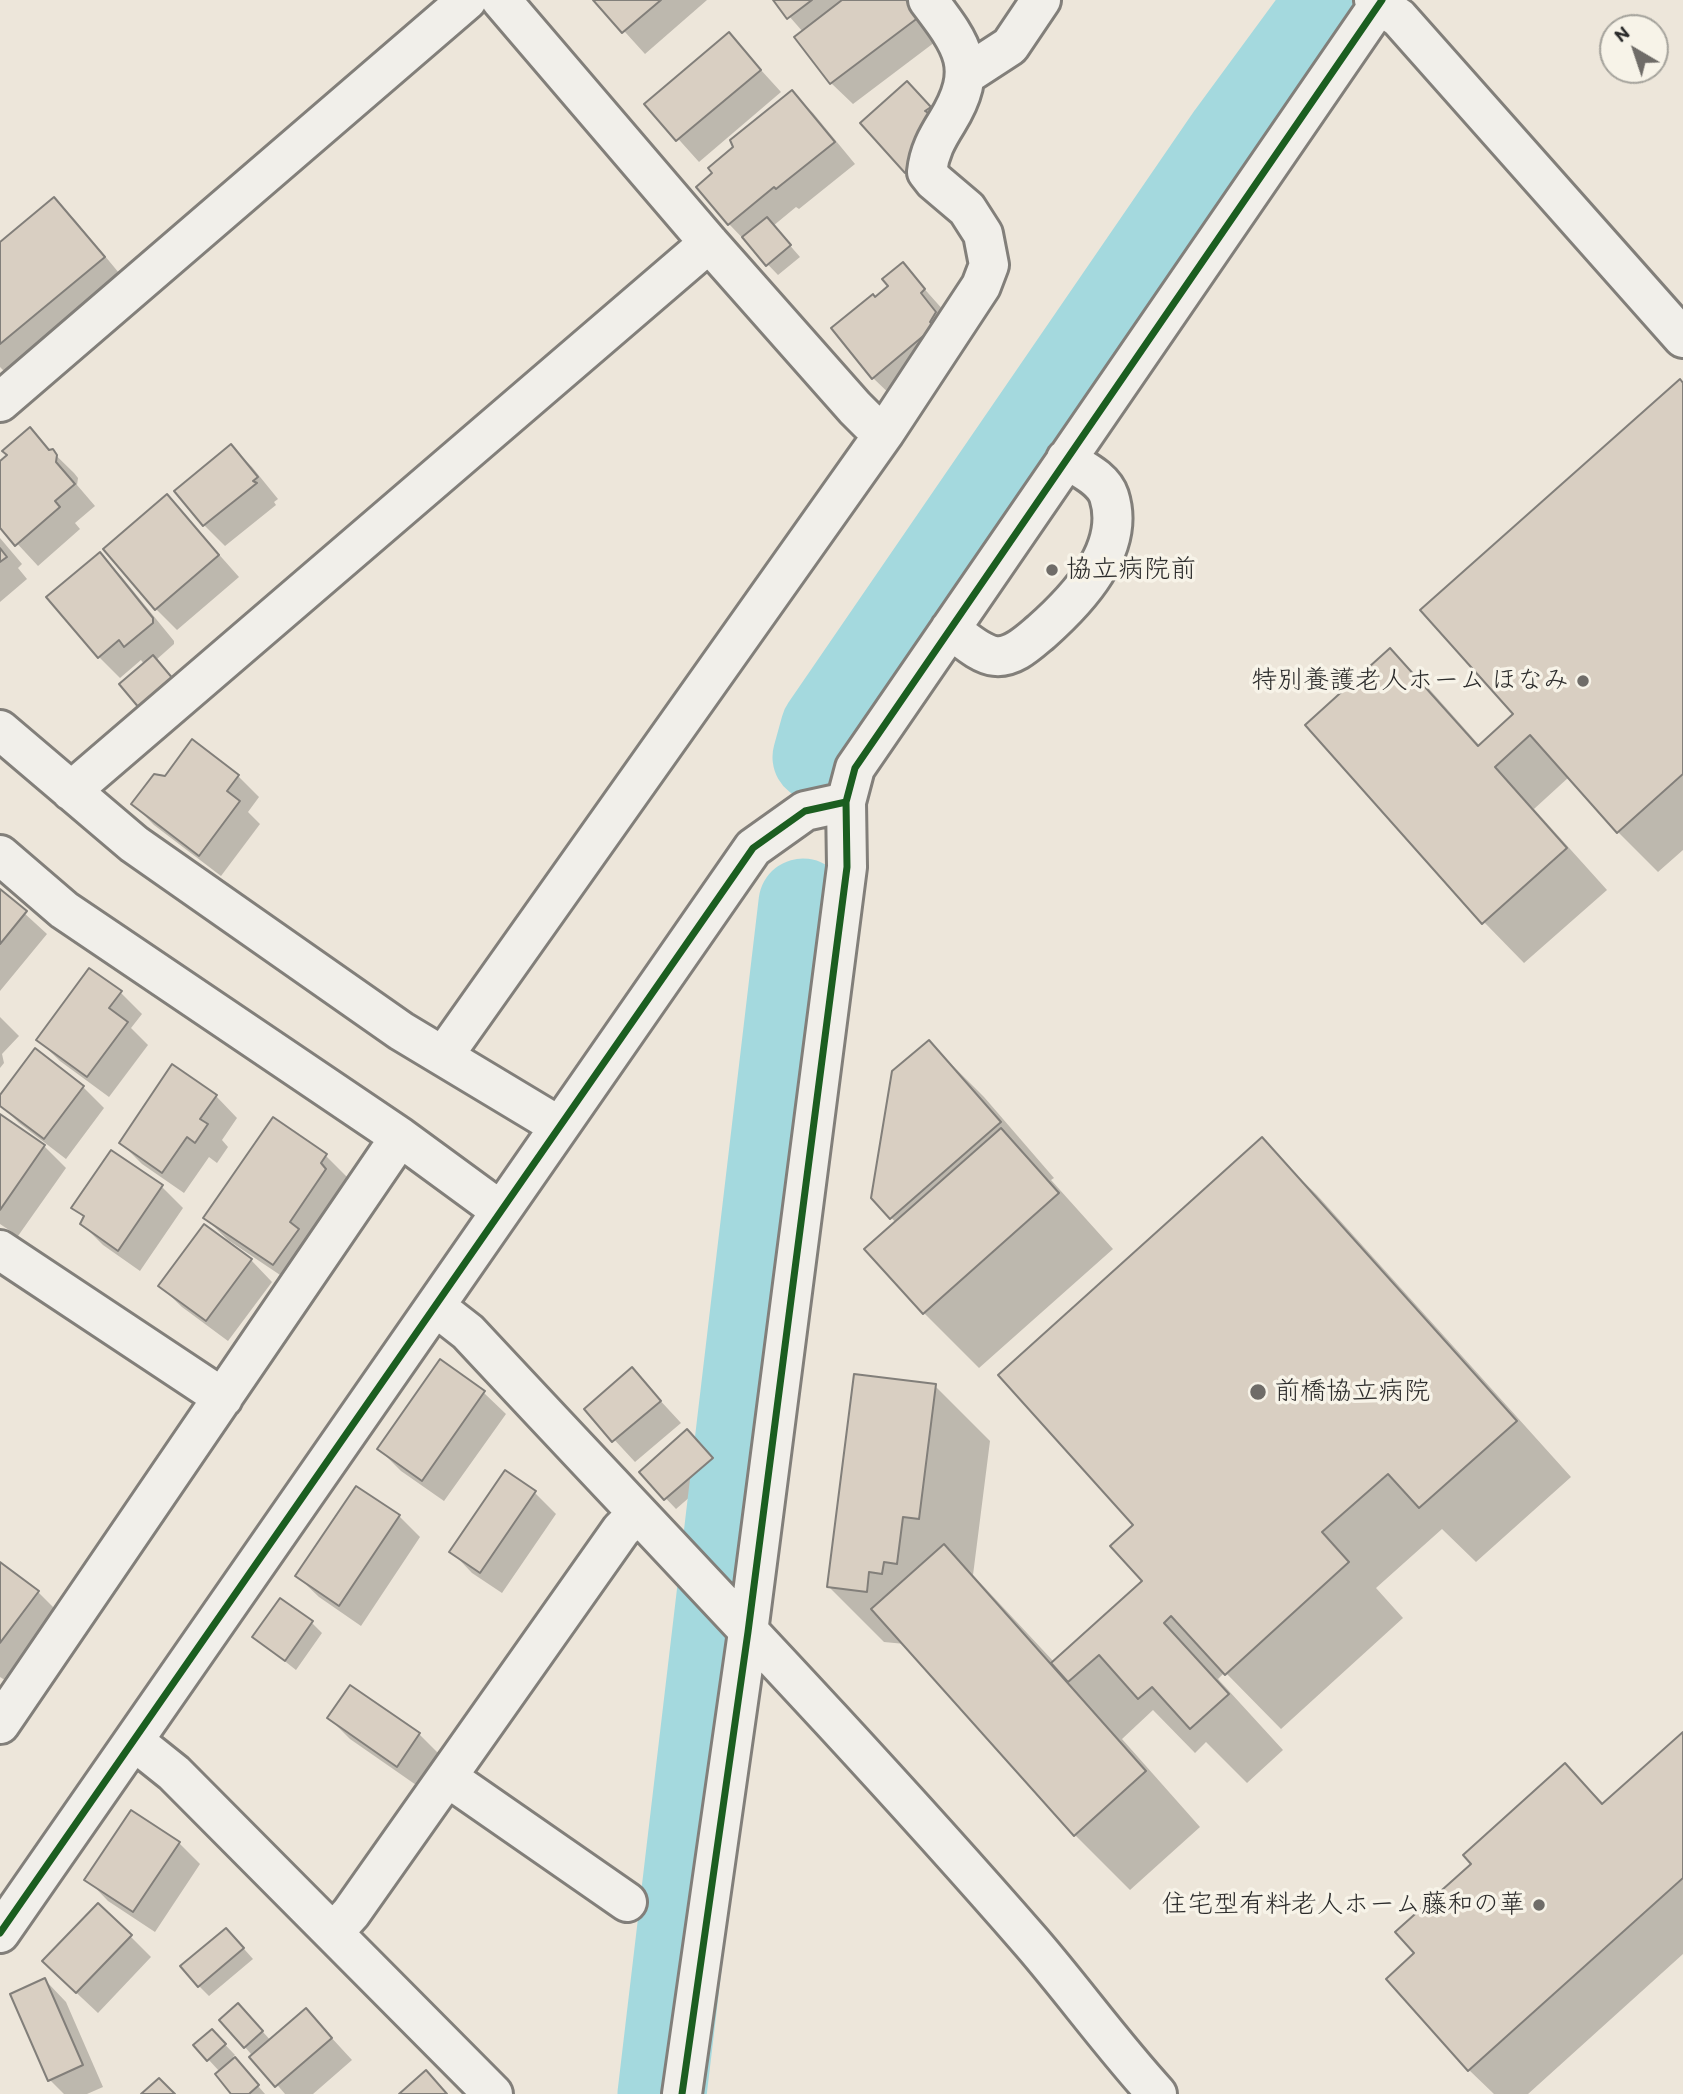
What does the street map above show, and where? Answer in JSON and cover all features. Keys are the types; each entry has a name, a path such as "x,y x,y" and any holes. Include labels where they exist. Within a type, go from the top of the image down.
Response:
{"street":[{"path":"0,402 467,0"},
{"path":"501,0 709,243 855,408 870,423 885,432"},
{"path":"444,1055 885,432 982,286 989,265 983,234 967,209 934,181 928,172 934,143 960,100 967,74 960,49 949,28 928,0"},
{"path":"967,74 1010,46 1041,0"},
{"path":"682,2094 847,867 846,802 855,768 967,641 1085,471 1379,1 1399,18 1683,338"},
{"path":"71,791 709,243"},
{"path":"967,641 1002,656 1019,649 1060,615 1093,576 1112,526 1109,496 1085,471"},
{"path":"0,730 134,844 401,1031 559,1126"},
{"path":"0,1933 753,848 805,811 846,802"},
{"path":"0,855 64,910 400,1137 501,1211"},
{"path":"0,1724 400,1137"},
{"path":"0,1250 223,1398"},
{"path":"436,1307 468,1332 743,1626 1033,1945 1146,2082"},
{"path":"333,1933 351,1913 621,1530 637,1514"},
{"path":"134,1741 174,1773 493,2094"},
{"path":"447,1777 627,1902"}],"building":[{"path":"593,0 661,0 622,33"},
{"path":"773,0 812,0 787,19"},
{"path":"842,0 906,0 919,17 830,84 794,37"},
{"path":"729,32 761,70 676,141 644,104"},
{"path":"907,81 931,107 925,111 938,119 905,173 860,123"},
{"path":"792,90 835,142 728,225 696,187 712,173 708,168 733,147 730,140"},
{"path":"54,197 105,257 0,344 0,242"},
{"path":"767,217 791,245 766,266 742,237"},
{"path":"903,262 925,289 921,293 936,312 930,322 934,327 872,379 831,328 873,294 875,297 888,286 882,279"},
{"name":"特別養護老人ホーム ほなみ","path":"1680,379 1683,383 1683,774 1617,833 1530,735 1495,767 1567,848 1482,924 1305,725 1390,648 1478,746 1513,714 1420,610"},
{"path":"30,427 49,450 53,449 57,455 56,462 75,484 55,501 60,507 15,546 0,528 0,461 7,455 2,451"},
{"path":"231,444 258,477 253,481 257,483 203,526 174,491"},
{"path":"167,494 219,555 155,610 103,549"},
{"path":"0,548 7,557 0,562"},
{"path":"100,552 153,618 153,623 124,647 119,640 98,658 46,597"},
{"path":"153,655 179,686 145,715 119,684"},
{"path":"192,739 239,775 227,791 240,801 199,856 131,804 154,774 165,776"},
{"path":"0,889 27,911 0,944"},
{"path":"89,968 122,991 109,1008 128,1022 87,1077 36,1040"},
{"path":"929,1040 1001,1122 890,1219 871,1198 892,1071"},
{"path":"35,1048 84,1086 44,1139 0,1106 0,1095"},
{"path":"172,1064 217,1095 200,1119 208,1124 195,1143 187,1137 162,1173 119,1143"},
{"path":"0,1114 45,1145 0,1210"},
{"path":"273,1117 327,1154 321,1163 326,1169 290,1222 299,1229 273,1265 203,1218"},
{"path":"1001,1128 1059,1193 923,1314 864,1249"},
{"path":"1262,1137 1517,1421 1419,1508 1388,1474 1322,1532 1349,1562 1225,1675 1171,1616 1164,1623 1229,1694 1190,1729 1152,1687 1138,1699 1099,1655 1068,1682 1051,1663 1142,1581 1110,1546 1133,1525 998,1375"},
{"path":"111,1150 163,1185 118,1251 80,1224 84,1216 71,1208"},
{"path":"204,1224 252,1259 206,1321 158,1286"},
{"path":"440,1359 485,1391 422,1481 377,1449"},
{"path":"632,1367 661,1401 612,1442 584,1409"},
{"path":"854,1374 936,1384 919,1519 903,1517 897,1564 884,1562 882,1574 869,1572 867,1592 827,1587"},
{"path":"687,1429 713,1458 664,1500 639,1472"},
{"path":"505,1470 536,1491 480,1573 449,1552"},
{"path":"356,1486 400,1515 339,1606 295,1576"},
{"path":"944,1544 1146,1771 1074,1836 871,1609"},
{"path":"0,1562 39,1591 0,1643"},
{"path":"280,1598 313,1621 285,1661 252,1637"},
{"path":"350,1685 420,1733 397,1767 327,1718"},
{"name":"住宅型有料老人ホーム藤和の華","path":"1683,1732 1683,1878 1468,2071 1386,1979 1414,1953 1395,1932 1471,1864 1463,1855 1565,1763 1602,1804"},
{"path":"131,1810 180,1842 133,1912 84,1880"},
{"path":"98,1903 132,1935 76,1993 42,1961"},
{"path":"226,1928 244,1948 198,1987 180,1966"},
{"path":"45,1978 83,2065 48,2081 10,1994"},
{"path":"238,2003 263,2031 244,2048 219,2020"},
{"path":"306,2008 332,2038 275,2087 249,2057"},
{"path":"212,2029 226,2044 207,2061 193,2045"},
{"path":"235,2057 259,2085 249,2094 231,2094 215,2074"},
{"path":"426,2070 447,2094 399,2094"},
{"path":"159,2078 175,2094 141,2094"}],"waterway":[{"path":"817,757 825,728 1231,136 1331,0"},
{"path":"662,2094 803,903"}],"cycle path":[{"path":"682,2094 748,1632 847,867 846,802 855,768 1382,0"},
{"path":"0,1933 753,848 805,811 846,802"}],"place":[{"name":"協立病院前","path":"1052,570"},
{"name":"特別養護老人ホーム ほなみ","path":"1583,681"},
{"name":"前橋協立病院","path":"1258,1392"},
{"name":"住宅型有料老人ホーム藤和の華","path":"1539,1905"}]}
